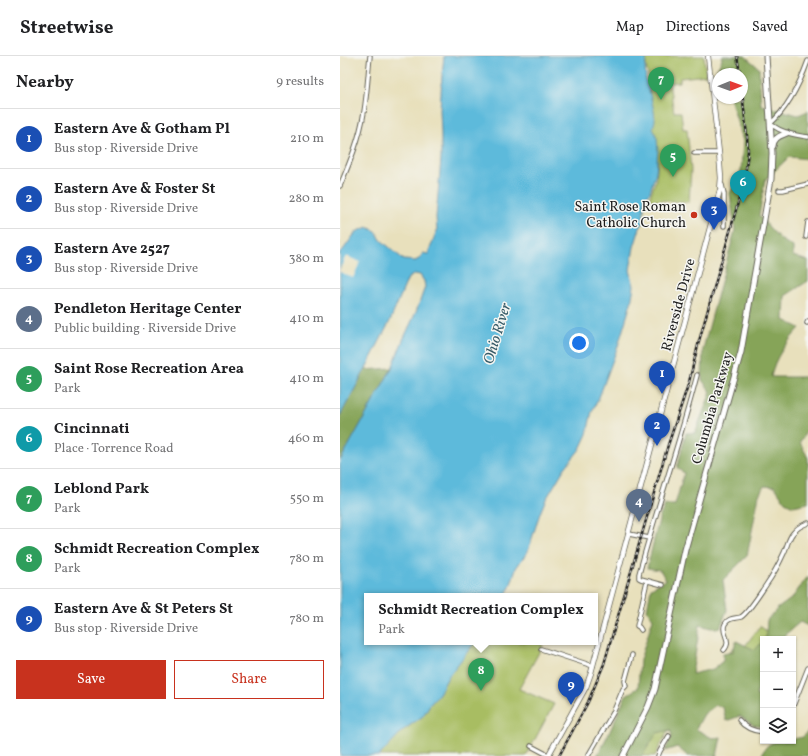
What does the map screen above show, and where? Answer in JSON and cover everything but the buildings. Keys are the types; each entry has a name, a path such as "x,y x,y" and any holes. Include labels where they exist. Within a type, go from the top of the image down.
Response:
{"highway":[{"name":"Columbia Parkway","path":"623,756 648,708 655,689 685,550 739,363 771,179 772,153 766,56"},
{"path":"772,153 775,139 787,133"}],"main road":[{"name":"Riverside Drive","path":"548,756 586,687 593,666 691,302 721,184 708,56"}],"street":[{"path":"340,186 353,154 364,113 370,56"},
{"path":"808,61 786,106 770,124 787,133 808,137"},
{"path":"694,153 719,154"},
{"path":"721,184 724,194 724,226"},
{"path":"779,190 808,184"},
{"path":"806,237 808,222"},
{"path":"662,585 646,581 641,579 639,576 696,375"},
{"path":"724,650 728,642 724,629 725,623 731,619 741,617 744,614 777,568 792,533 799,527 808,524"},
{"path":"629,534 649,538"},
{"path":"641,630 637,626 646,581"},
{"path":"541,649 593,666"},
{"path":"588,756 623,689 626,686 625,681 632,655"},
{"path":"796,698 808,668"},
{"path":"739,720 747,728 760,732"},
{"path":"658,756 669,736"},
{"path":"531,746 548,756"}],"green space":[{"path":"644,56 704,56 706,75 680,78 680,82 669,83 674,112 681,112 683,129 687,129 691,170 689,202 650,200 650,195 656,178 658,161 648,161 650,84"},
{"path":"721,56 745,56 759,68 761,105 798,115 808,111 808,159 789,157 765,180 759,216 780,239 793,247 793,256 808,261 808,281 785,296 784,320 800,328 778,357 771,377 806,377 808,373 808,429 800,442 808,458 808,503 793,506 785,502 775,487 764,486 759,495 747,556 723,580 727,610 720,628 711,628 700,625 692,674 713,669 723,661 723,654 733,652 736,641 755,650 760,644 760,686 756,695 760,697 760,726 753,725 740,716 726,721 723,708 716,705 704,714 696,729 712,738 721,737 717,756 688,756 677,747 665,751 672,735 670,730 657,733 642,756 597,756 626,695 638,688 640,660 653,619 647,610 651,588 666,580 660,570 647,568 660,516 665,505 675,505 684,473 677,468 686,433 695,433 711,392 702,380 703,349 735,230 730,193 741,171 743,141 732,104 748,104 748,68 718,68 722,59"},
{"path":"392,368 340,461 340,416 365,370"},
{"path":"808,576 808,626 800,622 784,636 766,636 767,620 777,609 792,598"},
{"path":"760,626 773,636 760,636 760,652 675,734 668,731 655,756 627,756 690,691 723,661 738,642 745,646"},
{"path":"473,645 543,645 519,689 554,704 526,756 379,756 402,731 423,716 440,692 448,677"},
{"path":"808,731 808,756 762,756 766,747 770,744 796,744 796,738 803,737"}],"water":[{"name":"Ohio River","path":"444,56 647,56 645,67 646,80 654,111 655,120 653,128 657,138 658,151 656,172 650,192 645,198 643,223 634,247 630,270 634,286 631,303 618,346 598,400 592,411 587,434 580,449 564,469 545,501 528,551 516,568 510,587 507,593 364,593 364,645 473,645 448,677 440,692 423,716 402,731 379,756 340,756 340,461 392,368 425,287 424,281 420,275 415,274 408,278 390,321 340,416 340,252 356,232 367,227 376,231 381,240 404,260 415,261 419,259 423,253 428,254 437,231 436,217 441,159 440,109"}],"pier":[{"path":"346,256 360,262 353,278 340,272"}],"railway":[{"path":"737,56 739,68"},
{"path":"559,756 588,702 604,664 668,445 689,382 743,184 748,151 743,104"}],"place":[{"name":"Leblond Park","path":"661,100"},
{"name":"Saint Rose Recreation Area","path":"673,177"},
{"name":"Cincinnati","path":"743,203"},
{"name":"Saint Rose Roman Catholic Church","path":"694,215"},
{"name":"Eastern Ave 2527","path":"714,230"},
{"name":"Eastern Ave & Gotham Pl","path":"662,394"},
{"name":"Eastern Ave & Foster St","path":"657,446"},
{"name":"Pendleton Heritage Center","path":"639,522"},
{"name":"Schmidt Recreation Complex","path":"481,691"},
{"name":"Eastern Ave & St Peters St","path":"571,705"}]}
